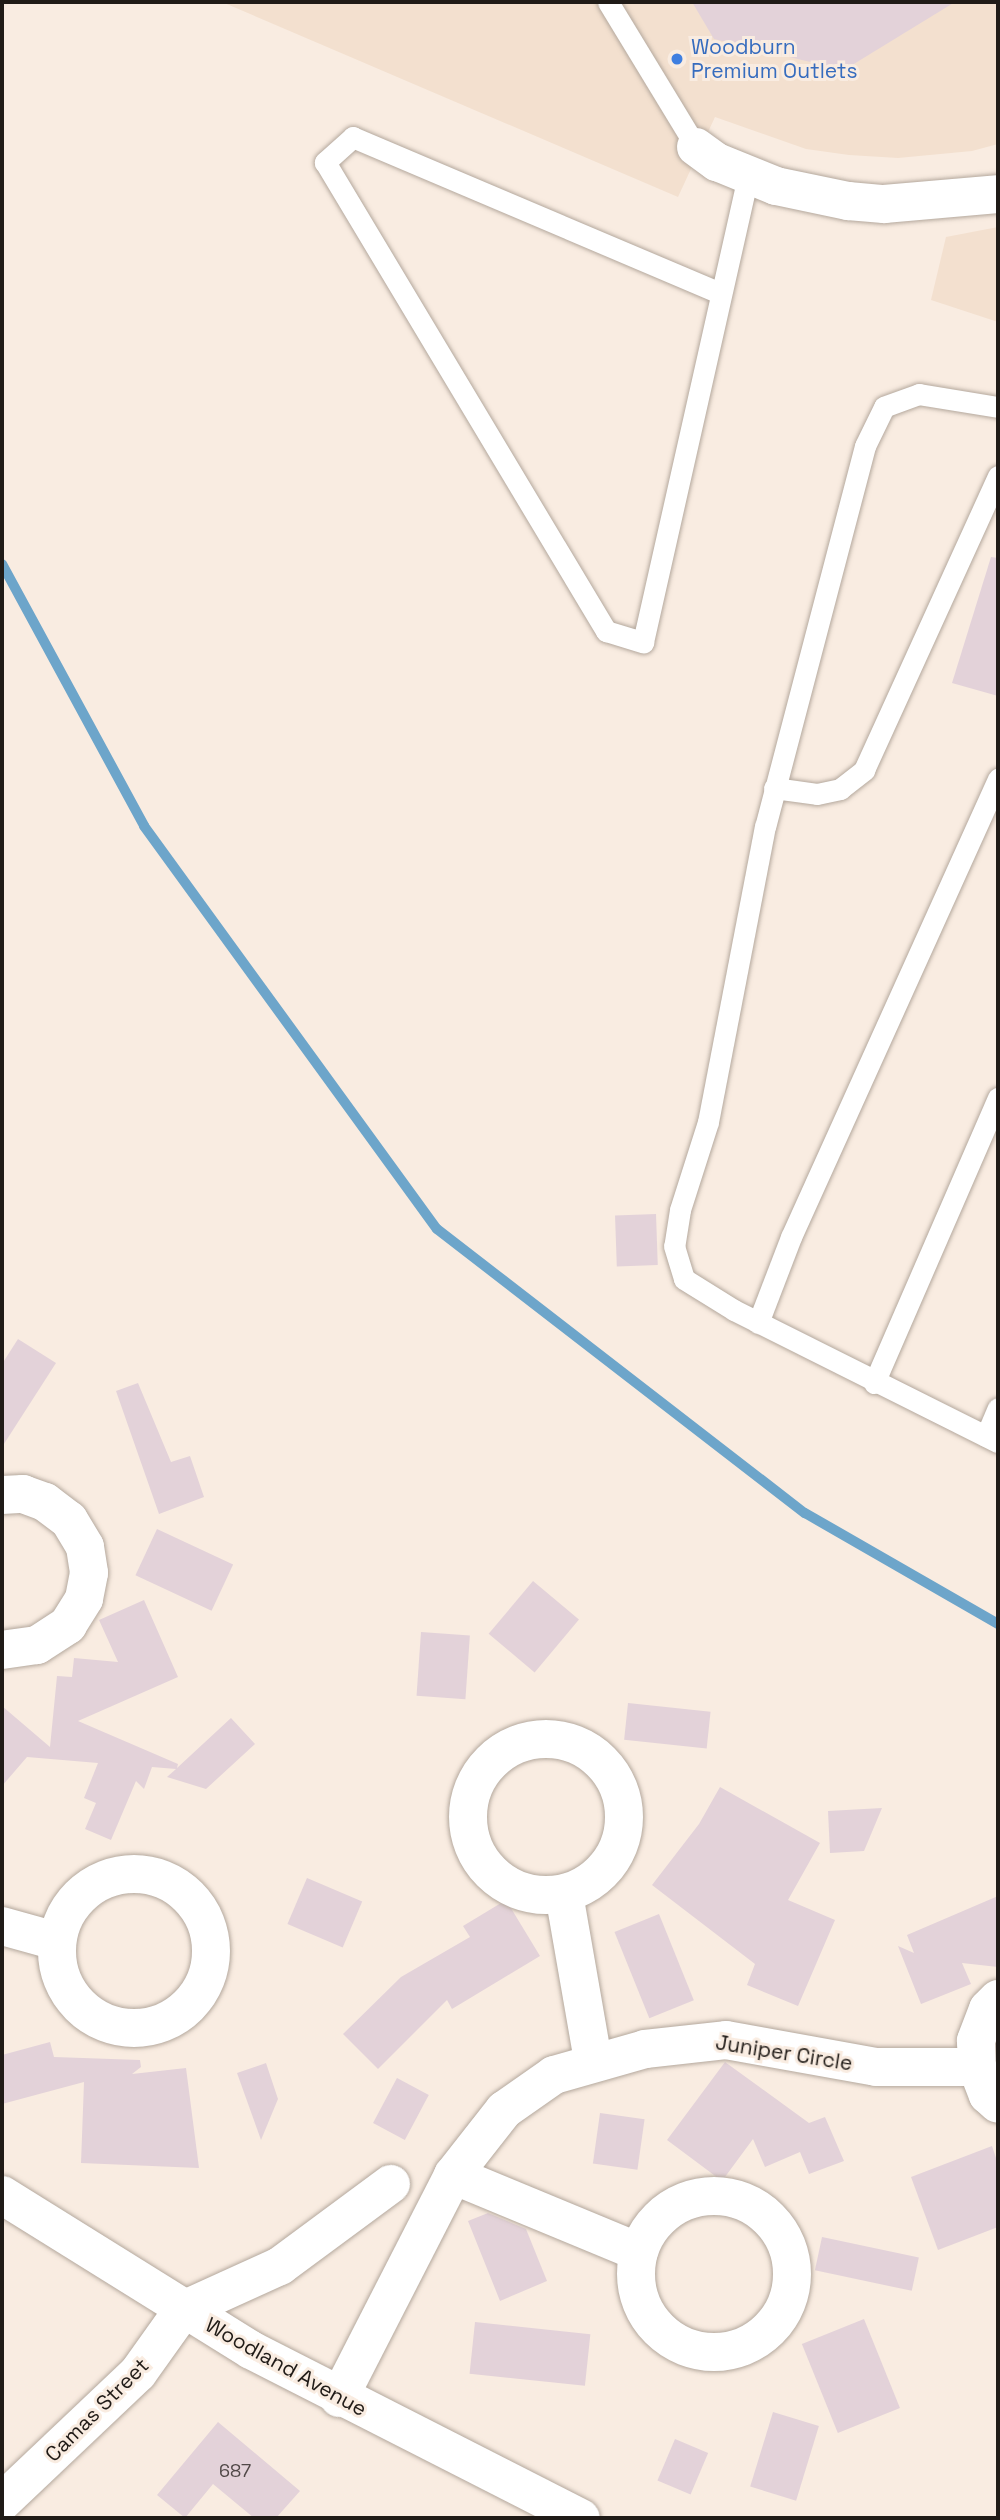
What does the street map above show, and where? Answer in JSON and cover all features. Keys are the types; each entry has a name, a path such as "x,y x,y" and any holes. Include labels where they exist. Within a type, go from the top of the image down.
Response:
{"street":[{"path":"696,147 748,175 804,193 884,204 998,194"},
{"path":"2,1495 23,1494 45,1502 69,1520 85,1547 89,1573 84,1599 68,1625 37,1646 2,1650"},
{"path":"559,1740 581,1747 605,1765 620,1792 624,1818 620,1844 604,1871 564,1894 538,1896 510,1888 480,1860 470,1838 468,1807 480,1775 501,1753 526,1741 559,1740"},
{"path":"147,1874 169,1881 193,1899 208,1926 212,1952 208,1978 191,2004 161,2025 126,2029 99,2022 68,1994 58,1972 56,1941 68,1909 89,1886 115,1875 147,1874"},
{"path":"564,1894 593,2060"},
{"path":"2,1927 56,1941"},
{"path":"998,1998 988,2009 976,2041 977,2067 988,2095 998,2104"},
{"name":"Juniper Circle","path":"340,2398 453,2175 504,2110 554,2075 593,2060 680,2042 726,2040 876,2067 977,2067"},
{"path":"453,2175 639,2252"},
{"path":"183,2310 280,2266 391,2184"},
{"name":"Woodland Avenue","path":"2,2195 183,2310 340,2398 581,2518"},
{"path":"728,2197 750,2204 774,2222 789,2249 793,2276 788,2302 772,2328 732,2351 706,2353 679,2345 648,2318 639,2296 639,2252 652,2226 670,2210 695,2198 728,2197"},
{"name":"Camas Street","path":"2,2502 138,2373 183,2310"}],"lane":[{"path":"608,2 696,147"},
{"path":"720,293 353,137 325,162 606,631 643,642 748,175"},
{"path":"998,407 919,394 884,407 865,446 774,788 708,1122 680,1210 674,1246 684,1279 758,1323 874,1383 992,1439 998,1408"},
{"path":"774,788 817,794 840,789 864,770 998,476"},
{"path":"758,1323 791,1237 998,779"},
{"path":"874,1383 998,1098"}],"shaded area":[{"name":"Woodburn Premium Outlets","path":"222,2 998,2 998,144 972,151 898,158 849,155 806,149 715,117 678,197"},
{"path":"998,227 998,322 931,300 946,237"}],"building":[{"path":"692,2 955,2 844,70 714,39"},
{"path":"991,557 998,558 998,696 952,683"},
{"path":"656,1214 658,1265 617,1266 615,1215"},
{"path":"18,1339 56,1363 2,1447 2,1364"},
{"path":"138,1383 171,1462 190,1456 204,1497 159,1514 116,1391"},
{"path":"157,1529 233,1564 212,1611 135,1575"},
{"path":"533,1581 579,1620 535,1672 489,1634"},
{"path":"144,1600 178,1677 78,1721 178,1764 177,1768 231,1718 255,1744 206,1789 167,1777 176,1769 152,1767 144,1789 136,1781 111,1840 85,1829 96,1803 84,1798 98,1763 27,1757 2,1786 2,1706 50,1747 57,1676 72,1677 74,1658 118,1662 99,1620"},
{"path":"421,1632 470,1635 465,1699 417,1696"},
{"path":"628,1703 711,1712 707,1748 624,1740"},
{"path":"720,1787 820,1843 788,1900 835,1920 798,2006 747,1985 755,1964 652,1885 699,1824"},
{"path":"882,1808 864,1851 830,1853 828,1811"},
{"path":"307,1878 362,1901 343,1947 287,1924"},
{"path":"998,1896 998,1967 962,1963 971,1984 921,2004 898,1946 914,1953 907,1935"},
{"path":"506,1900 540,1956 452,2009 447,2000 378,2069 343,2034 401,1977 470,1937 463,1926"},
{"path":"659,1914 694,2000 649,2018 614,1932"},
{"path":"50,2042 54,2057 140,2060 141,2067 132,2074 186,2068 199,2168 81,2163 84,2082 2,2104 2,2055"},
{"path":"725,2062 809,2123 825,2117 844,2161 809,2174 800,2152 765,2167 753,2139 722,2181 667,2140"},
{"path":"266,2063 278,2099 261,2140 237,2073"},
{"path":"397,2078 429,2095 405,2140 373,2123"},
{"path":"600,2113 645,2119 637,2170 593,2164"},
{"path":"992,2146 998,2164 998,2227 938,2250 911,2177"},
{"path":"488,2213 526,2229 547,2281 500,2301 468,2221"},
{"path":"822,2237 919,2258 912,2291 815,2270"},
{"path":"864,2319 900,2408 838,2433 802,2344"},
{"path":"475,2322 590,2334 585,2386 470,2374"},
{"path":"773,2412 819,2426 796,2501 750,2487"},
{"path":"218,2422 300,2491 276,2518 254,2518 213,2484 185,2518 157,2495"},
{"path":"675,2439 708,2453 691,2494 657,2480"}],"waterway":[{"path":"2,564 144,826 437,1229 805,1513 998,1624"}],"place":[{"name":"Woodburn Premium Outlets","path":"677,59"}]}
